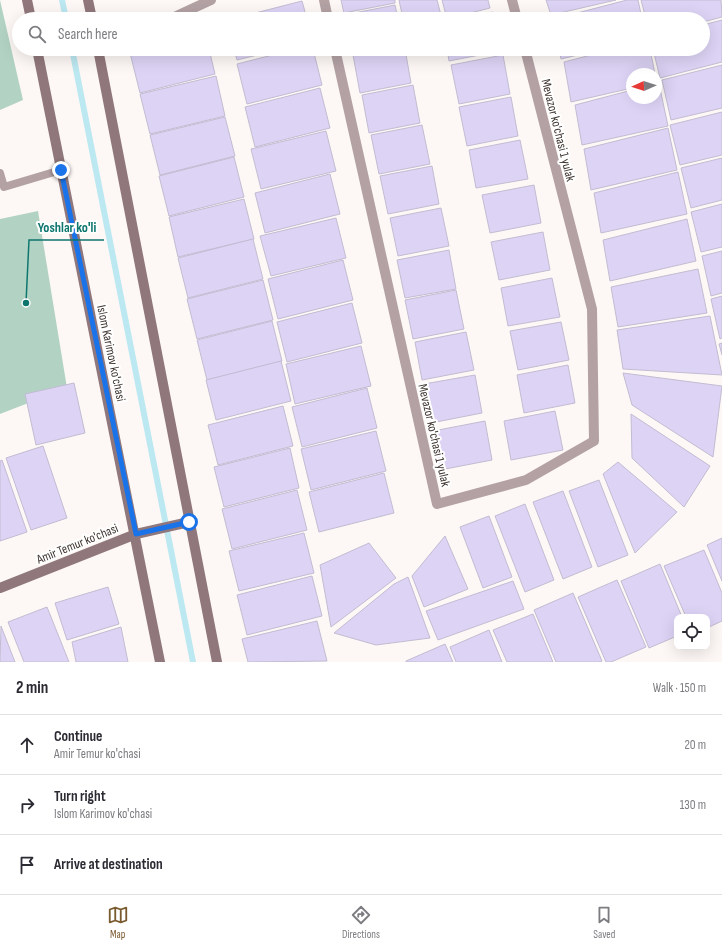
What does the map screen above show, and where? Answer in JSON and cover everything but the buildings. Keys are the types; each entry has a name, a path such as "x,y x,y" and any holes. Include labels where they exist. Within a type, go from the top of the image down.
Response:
{"main road":[{"path":"27,0 30,12"},
{"path":"88,0 91,12"},
{"name":"Islom Karimov ko'chasi","path":"38,56 136,534 160,662"},
{"path":"102,56 189,522 217,662"},
{"name":"Amir Temur ko'chasi","path":"0,588 136,534 189,522"}],"street":[{"path":"185,12 211,0"},
{"path":"324,0 327,12"},
{"path":"512,0 515,12"},
{"name":"Mevazor ko'chasi 1 yulak","path":"337,56 437,504 526,480 594,441 592,309 527,56"}],"lane":[{"path":"0,173 4,187 61,170"}],"green space":[{"path":"0,0 23,100 0,110"},
{"path":"38,211 67,388 0,414 0,219"}],"waterway":[{"path":"62,0 65,12"},
{"path":"73,56 193,662"}],"place":[{"name":"Yoshlar ko'li","path":"26,303"}],"route":[{"path":"61,170 136,534 189,522"}]}
